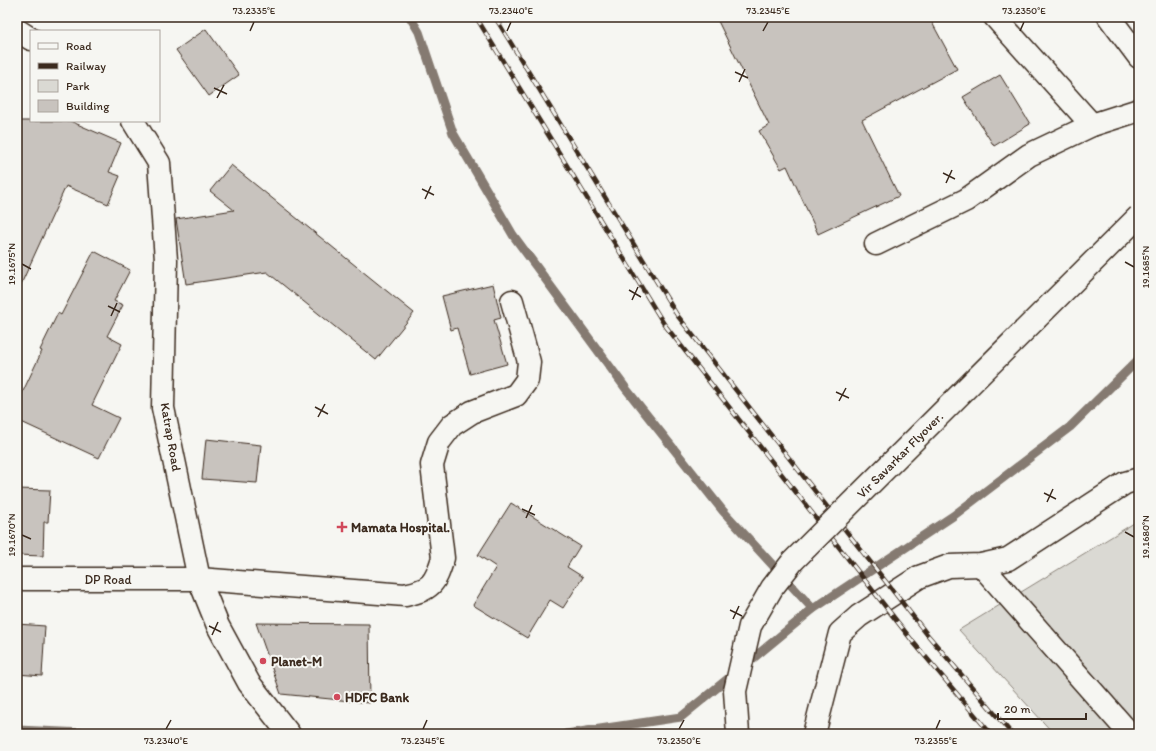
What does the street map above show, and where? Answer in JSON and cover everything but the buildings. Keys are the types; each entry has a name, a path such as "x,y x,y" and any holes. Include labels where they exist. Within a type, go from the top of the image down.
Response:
{"street":[{"path":"995,17 1092,125"},
{"path":"1109,17 1139,57"},
{"path":"17,30 30,38"},
{"path":"876,244 966,200 1029,155 1092,125 1139,110"},
{"name":"Katrap Road","path":"134,122 159,163 166,260 163,408 199,579 218,626 249,683 289,734"},
{"name":"Vir Savarkar Flyover.","path":"738,734 735,692 750,626 772,588 793,561 1139,216"},
{"name":"DP Road","path":"17,579 199,579 405,595 430,585 439,571 443,558 432,465 440,442 452,425 472,412 516,395 527,380 529,362 512,301"},
{"path":"814,734 840,633 859,616 919,577 949,566 981,566 1008,559 1125,483 1139,479"},
{"path":"981,566 1130,734"}],"green space":[{"path":"1139,520 1139,734 1054,734 959,630"}],"waterway":[{"path":"410,17 419,32 453,133 513,235 627,390 723,511 813,609"},
{"path":"745,665 813,609 953,516 1070,427 1139,359"},
{"path":"566,734 681,717 735,673"},
{"path":"17,730 106,734"}],"railway":[{"path":"476,17 664,324 914,643 991,734"},
{"path":"495,17 677,315 926,633 1012,734"}],"place":[{"name":"Mamata Hospital.","path":"342,527"},
{"name":"Planet-M","path":"263,661"},
{"name":"HDFC Bank","path":"337,697"}]}
